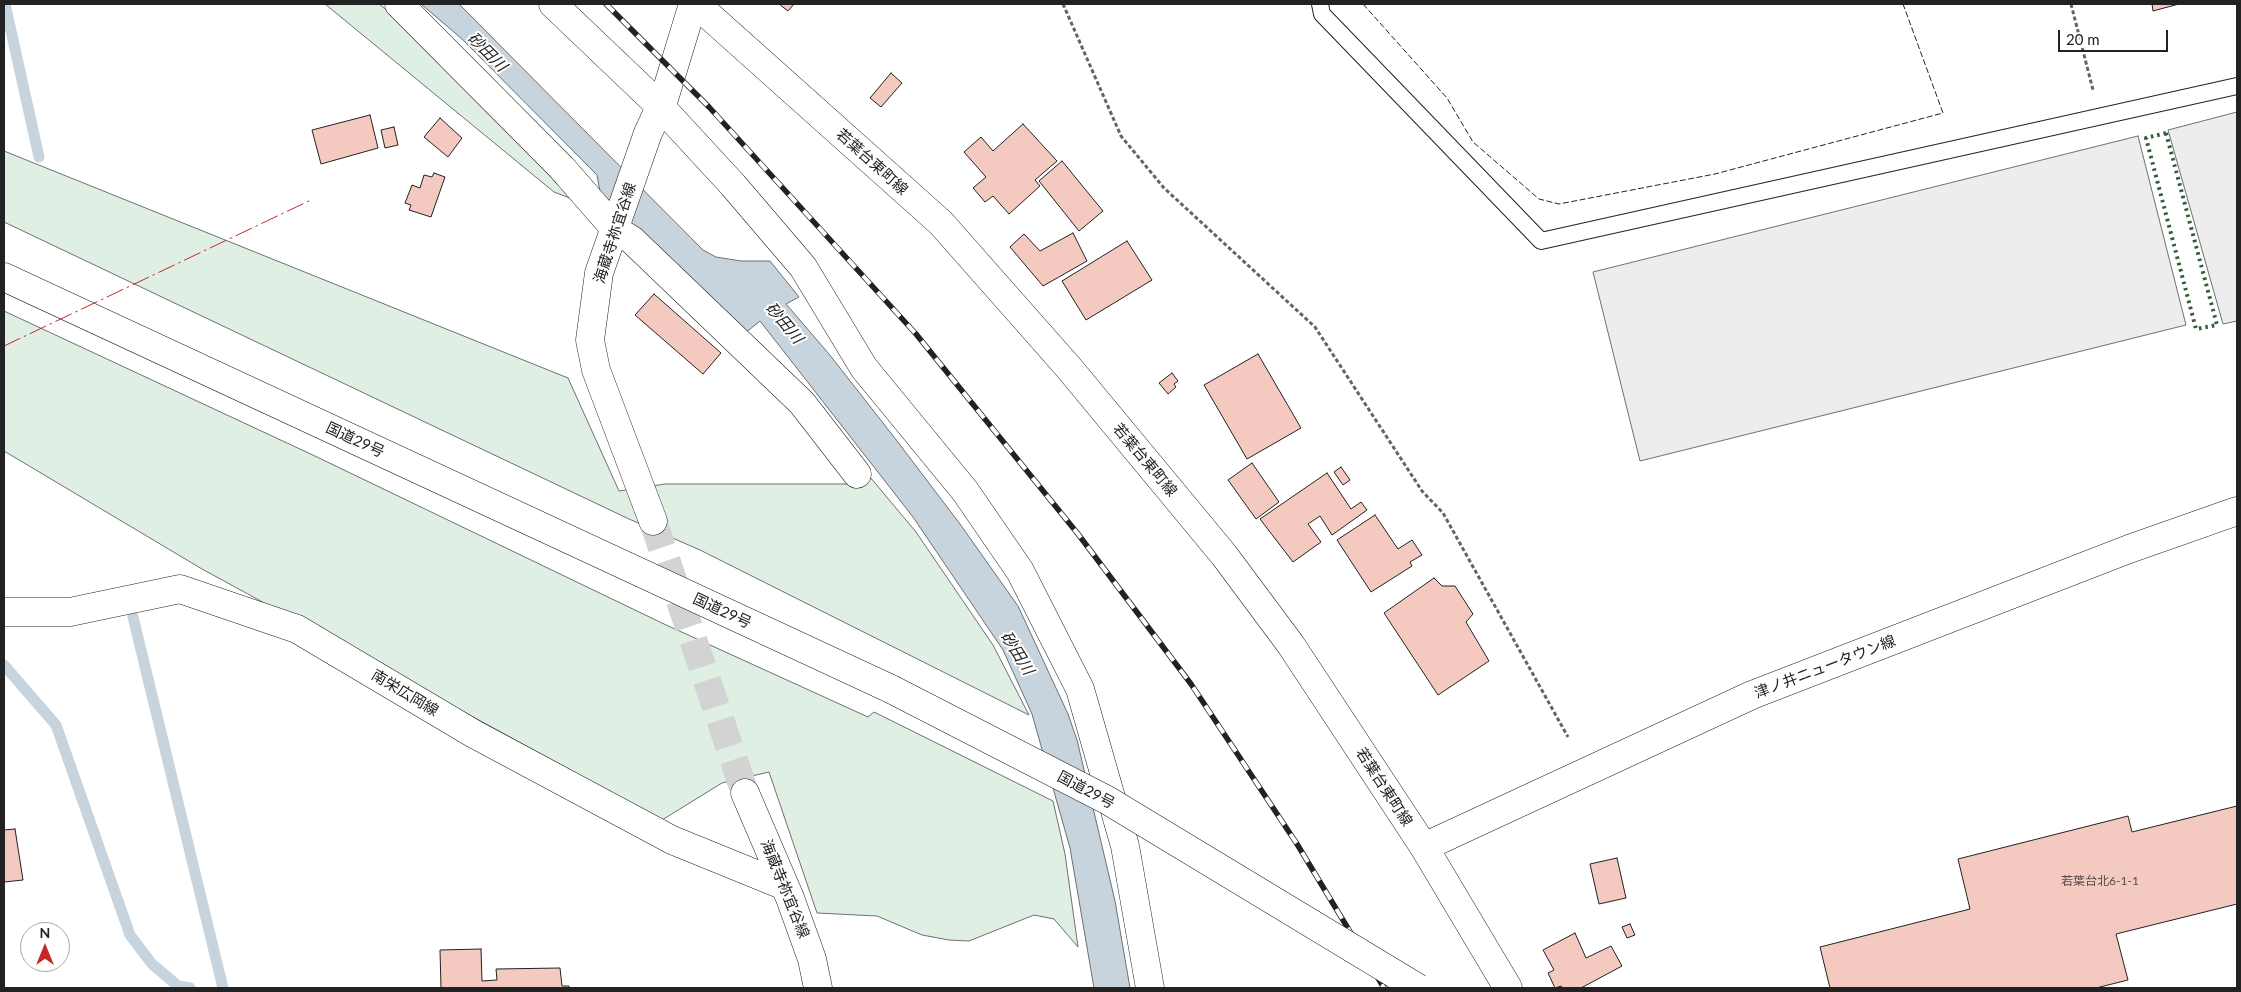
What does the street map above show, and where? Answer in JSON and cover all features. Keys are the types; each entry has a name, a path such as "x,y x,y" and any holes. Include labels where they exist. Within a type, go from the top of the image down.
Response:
{"main road":[{"path":"399,4 632,240 802,402 857,474"},
{"path":"553,4 661,107 733,185 802,267 864,368 966,491 1020,571 1080,689 1125,846 1150,988"},
{"name":"海蔵寺祢宜谷線","path":"653,521 596,370 590,340 599,274 648,134 661,107 695,4"},
{"name":"若葉台東町線","path":"695,4 940,223 1068,368 1224,555 1291,645 1424,847 1508,988"},
{"name":"国道29号","path":"4,277 891,689 1107,800 1418,988"},
{"name":"津ノ井ニュータウン線","path":"1424,847 1752,695 2128,549 2237,510"},
{"name":"南栄広岡線","path":"4,612 70,612 180,589 297,629 474,734 672,840 785,886"},
{"name":"海蔵寺祢宜谷線","path":"745,793 785,886 812,959 818,988"}],"lane":[{"path":"1320,4 1322,14 1541,241 2237,86"}],"path":[{"path":"1063,4 1121,136 1164,188 1315,327 1422,491 1443,513 1568,737"},
{"path":"2071,4 2094,95"}],"green space":[{"path":"325,4 379,4 418,34 517,132 555,182 575,200 554,192"},
{"path":"4,151 568,378 619,491 665,484 850,484 865,471 916,532 993,645 1029,715 700,550 629,519 4,222"},
{"path":"4,311 317,457 664,624 868,717 874,712 1053,801 1065,854 1078,947 1054,919 1034,915 969,941 949,940 922,935 877,916 817,913 769,772 722,783 662,820 202,569 4,451"}],"shaded area":[{"path":"2237,112 2237,321 2223,324 2168,130"},
{"path":"2138,136 2186,325 1640,461 1593,272"}],"water":[{"name":"砂田川","path":"421,4 459,4 703,250 716,257 741,261 770,261 799,297 786,304 829,354 894,437 960,524 1018,606 1068,714 1077,740 1115,901 1130,988 1094,988 1070,848 1032,714 1003,650 913,517 760,321 744,334 602,203 597,175 462,39"}],"building":[{"path":"779,4 794,4 788,11"},
{"path":"2152,4 2179,4 2153,11"},
{"path":"891,73 902,83 881,107 870,98"},
{"path":"370,115 378,148 321,164 312,130"},
{"path":"440,118 462,138 448,157 424,137"},
{"path":"1023,124 1057,161 1035,180 1040,186 1009,214 993,196 985,202 973,188 986,177 964,152 981,137 993,151"},
{"path":"394,127 398,145 385,148 381,130"},
{"path":"1062,161 1103,211 1079,231 1039,181"},
{"path":"434,173 445,177 431,217 409,210 411,205 405,203 412,185 420,188 424,175 432,177"},
{"path":"1073,233 1087,261 1043,286 1010,247 1024,234 1040,251"},
{"path":"1127,241 1152,280 1086,320 1062,281"},
{"path":"654,294 721,353 703,374 635,315"},
{"path":"1258,354 1301,428 1247,459 1204,385"},
{"path":"1172,373 1178,381 1174,384 1176,387 1168,394 1159,383"},
{"path":"1252,463 1279,502 1256,519 1228,480"},
{"path":"1341,467 1350,480 1343,485 1334,472"},
{"path":"1327,473 1351,509 1361,502 1367,510 1332,535 1320,516 1308,524 1321,542 1293,562 1260,519"},
{"path":"1375,515 1398,549 1412,540 1422,555 1410,562 1412,566 1371,592 1337,540"},
{"path":"1434,578 1442,586 1455,586 1473,614 1466,622 1489,661 1438,695 1384,613"},
{"path":"2237,806 2237,904 2116,934 2128,980 2096,988 1830,988 1820,947 1970,909 1958,859 2128,816 2132,832"},
{"path":"15,829 23,880 4,882 4,830"},
{"path":"1617,858 1626,898 1599,904 1590,864"},
{"path":"1630,924 1635,935 1627,938 1622,927"},
{"path":"1575,933 1586,958 1611,946 1622,966 1581,988 1563,988 1561,986 1555,988 1548,973 1554,970 1543,950"},
{"path":"481,949 482,981 497,980 496,969 560,968 562,986 569,986 569,988 441,988 440,950"}],"waterway":[{"path":"5,4 39,157"},
{"path":"133,617 223,988"},
{"path":"4,665 56,725 130,935 152,964 178,986 190,988"}],"tunnel":[{"path":"653,521 745,793"}],"railway":[{"path":"606,4 709,107 916,334 1078,534 1191,684 1297,844 1384,988"}],"hedge":[{"path":"2166,133 2217,325 2196,329 2146,138 2166,133"}],"fence":[{"path":"1363,4 1447,98 1473,142 1539,199 1559,204 1715,174 1943,113 1903,4"}],"power":[{"path":"4,346 311,200"}]}
